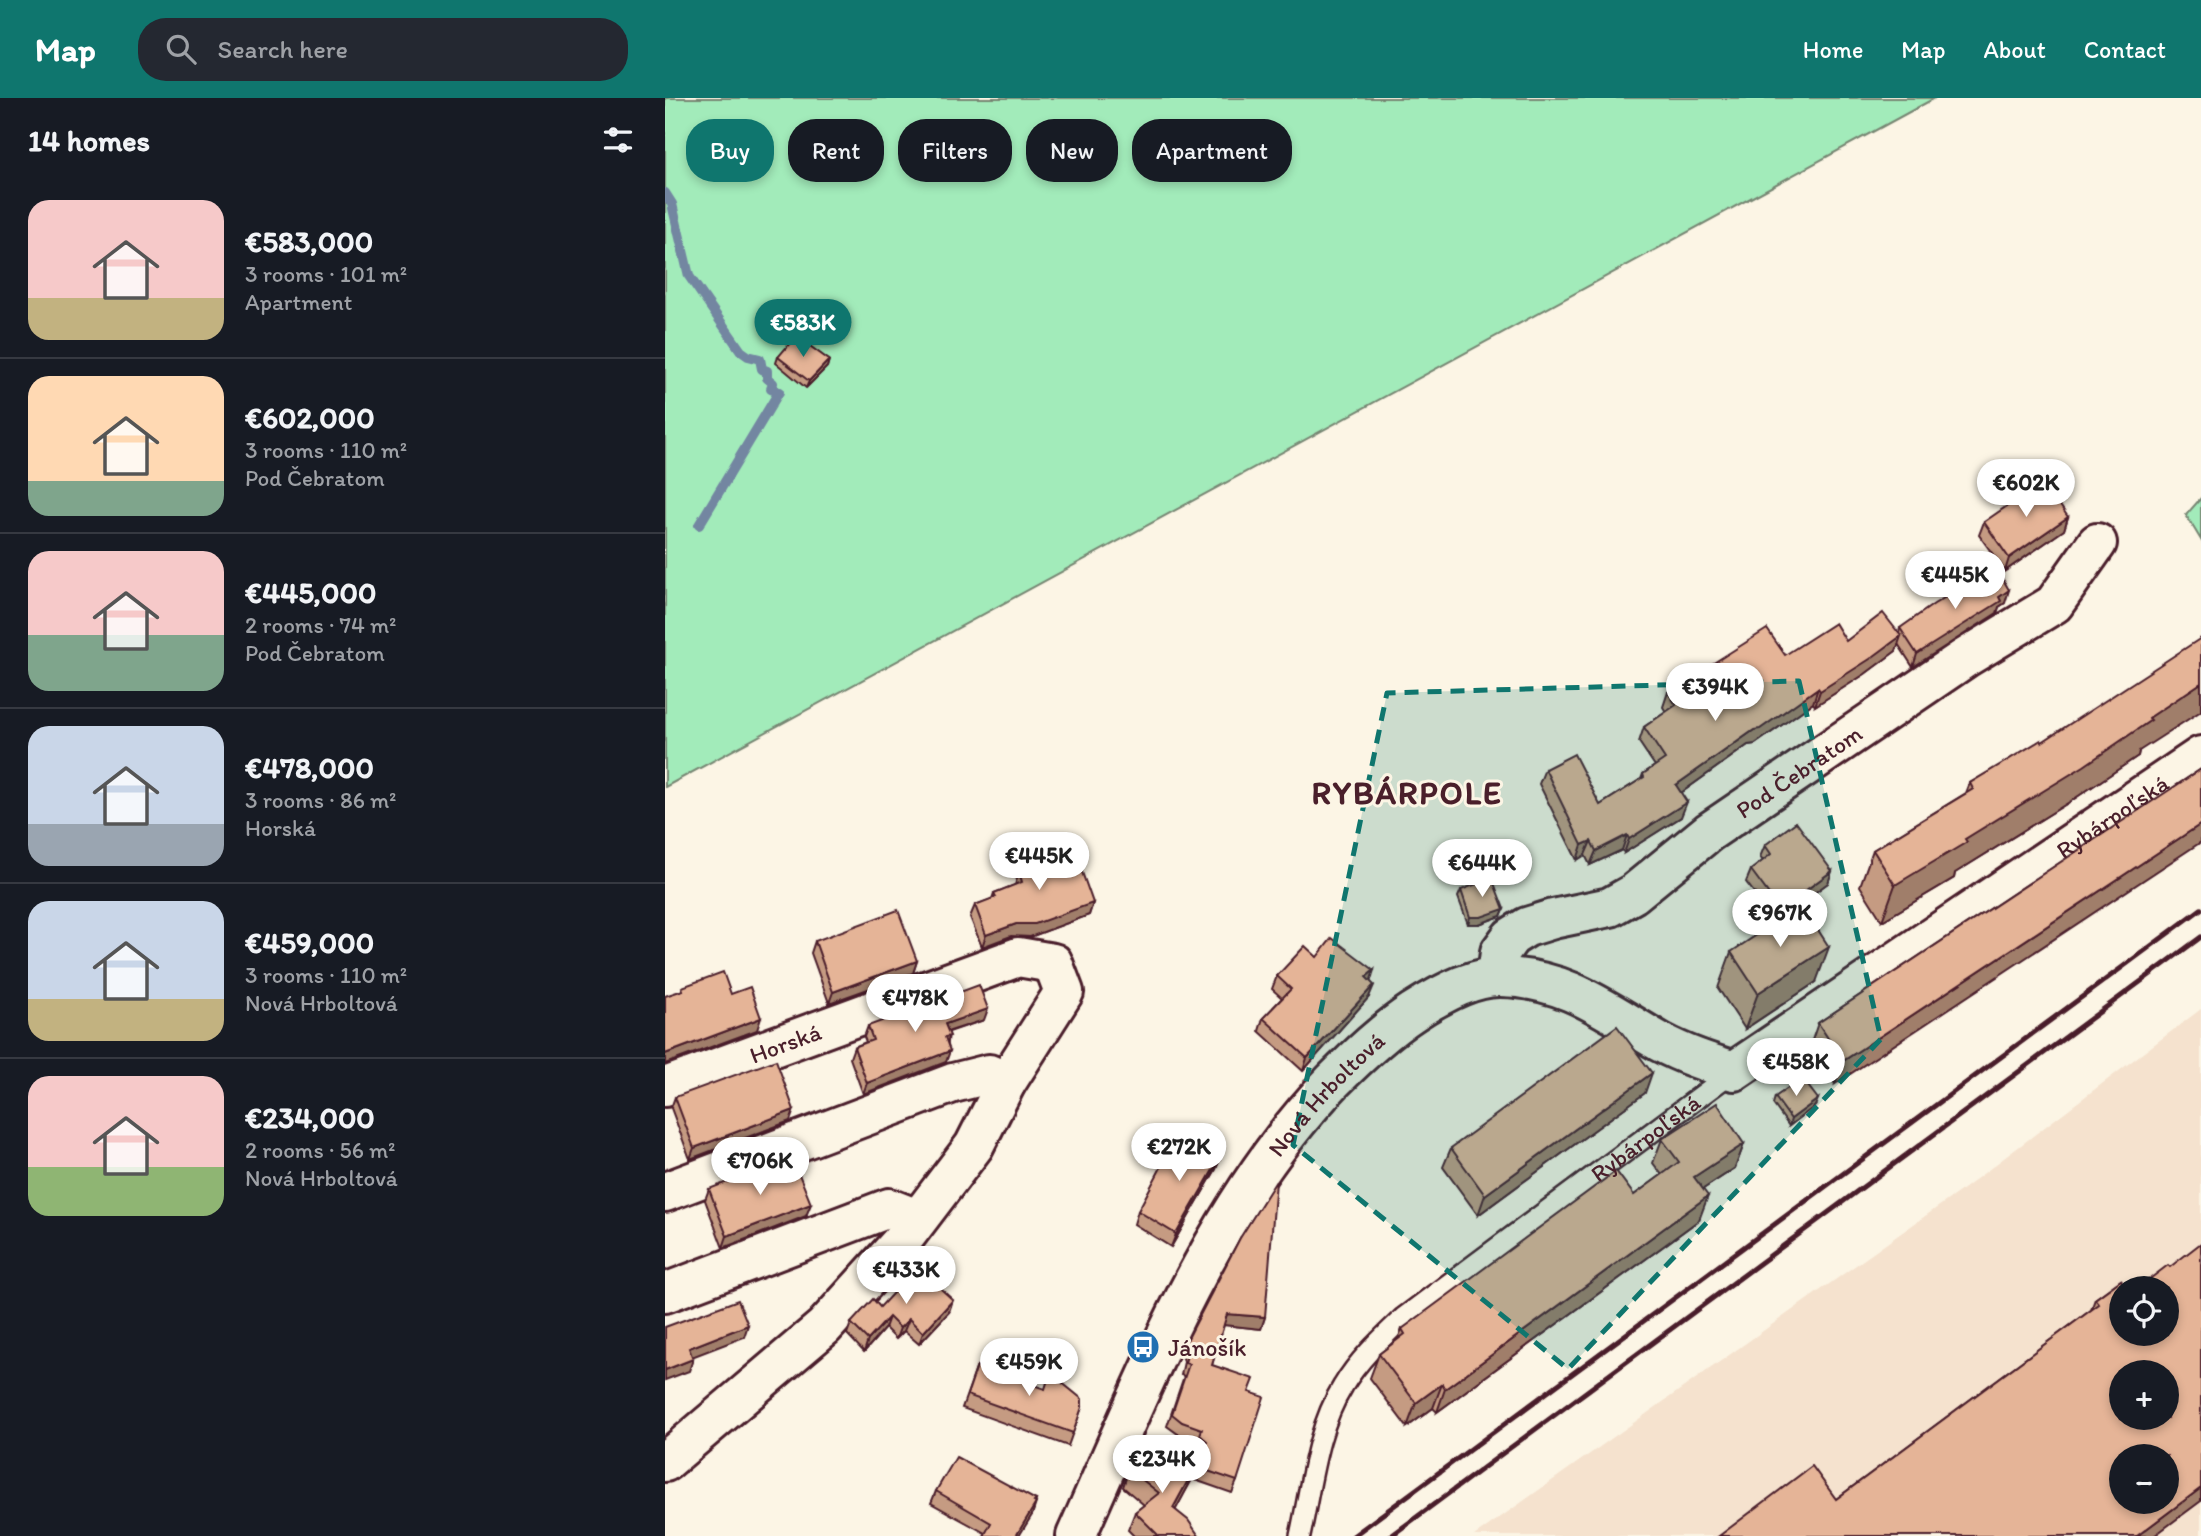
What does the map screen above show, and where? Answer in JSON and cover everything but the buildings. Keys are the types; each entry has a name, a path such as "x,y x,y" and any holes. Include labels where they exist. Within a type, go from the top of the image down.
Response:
{"street":[{"name":"Pod Čebratom","path":"1497,976 1500,953 1511,937 1553,919 1610,907 1633,894 1709,832 1965,658 2054,604 2097,543"},
{"name":"Rybárpoľská","path":"1734,1071 2201,756"},
{"name":"Horská","path":"665,1087 1018,957 1053,963 1064,992 1006,1083 974,1146 901,1242 824,1327 665,1462"},
{"name":"Nová Hrboltová","path":"1076,1536 1192,1284 1234,1211 1287,1134 1310,1106 1346,1068 1404,1018 1463,985 1497,976 1524,978 1556,985 1587,998 1661,1042 1698,1059 1734,1071"},
{"path":"665,1192 953,1083 989,1074 1006,1083"},
{"path":"665,1293 889,1208 917,1219"}],"lane":[{"name":"Rybárpoľská","path":"1300,1536 1323,1431 1342,1387 1368,1352 1403,1317 1734,1071"}],"highlighted area":[{"path":"1799,681 1881,1039 1568,1369 1293,1145 1387,693"}],"shaded area":[{"path":"2201,1009 2201,1536 1474,1536 1959,1192"}],"green space":[{"path":"665,98 1935,98 665,787"},
{"path":"2201,498 2201,540 2186,515"}],"waterway":[{"path":"665,193 672,204 689,276 741,351 760,359 762,369 767,371 767,378 773,383 771,389 779,392 699,525"}],"railway":[{"path":"1353,1536 2201,909"},
{"path":"1391,1536 2201,937"}],"place":[{"name":"Jánošík","path":"1143,1347"}],"district":[{"name":"RYBÁRPOLE","path":"1407,793"}]}
